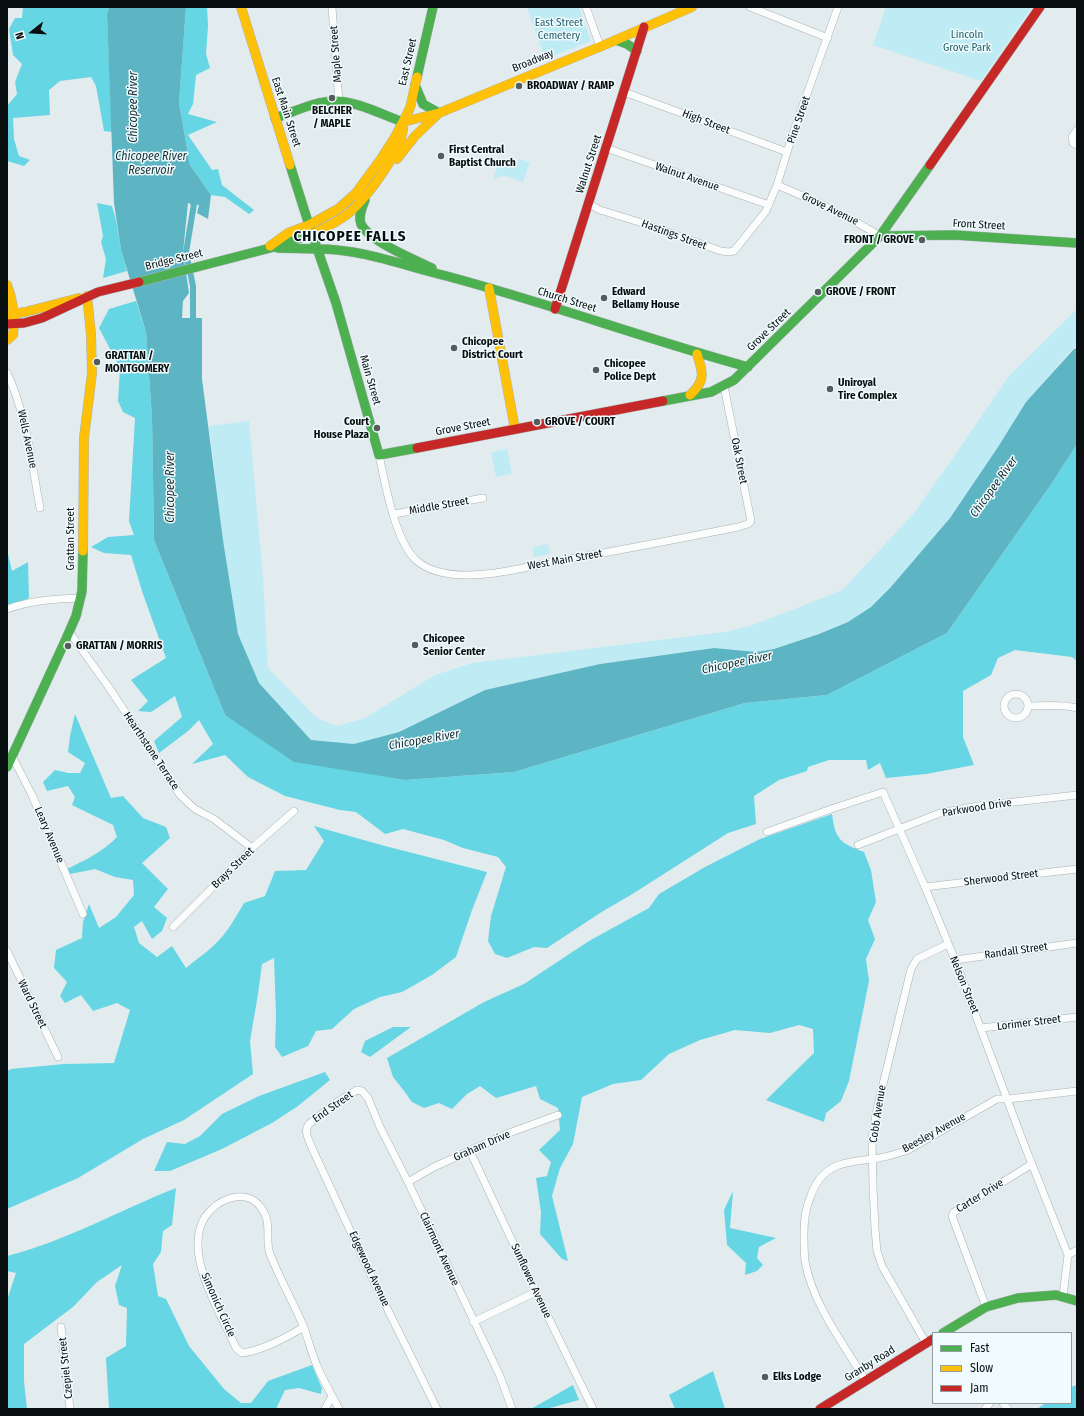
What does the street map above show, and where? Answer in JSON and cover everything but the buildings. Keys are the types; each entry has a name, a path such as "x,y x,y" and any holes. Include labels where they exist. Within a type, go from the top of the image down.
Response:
{"main road":[{"name":"East Main Street","path":"241,7 311,229"},
{"name":"East Street","path":"403,122 410,108 434,7"},
{"name":"Broadway","path":"403,122 439,113 692,7"},
{"name":"Grove Street","path":"379,455 711,392 734,380 880,236 1040,7"},
{"name":"Walnut Street","path":"555,309 644,27"},
{"path":"616,40 627,44 637,51"},
{"path":"380,178 396,161 422,127 439,113 424,104 415,84"},
{"path":"276,118 318,104 335,101 352,104 403,122"},
{"path":"311,229 328,227 342,218 366,197 380,178 403,137 403,122"},
{"path":"311,229 338,210 356,194 381,159 403,122"},
{"name":"Church Street","path":"366,197 360,216 361,226 365,230 380,241 447,275"},
{"name":"Bridge Street","path":"10,321 36,320 62,305 87,296 270,248 311,229"},
{"name":"Main Street","path":"311,229 336,303 379,455"},
{"name":"Front Street","path":"880,236 948,236 1077,243"},
{"name":"Church Street","path":"270,248 326,248 364,254 447,275 697,354 748,367"},
{"path":"7,285 14,301 10,321"},
{"path":"489,288 515,429"},
{"path":"7,296 13,335 7,340"},
{"name":"Grattan Street","path":"7,768 51,670 70,633 81,598 83,571 84,438 92,376 91,334 87,296"},
{"path":"688,396 698,388 702,380 702,371 697,354"},
{"path":"955,1330 986,1307 1018,1298 1051,1295 1063,1296 1077,1301"},
{"name":"Granby Road","path":"820,1409 930,1341"}],"street":[{"name":"Maple Street","path":"332,7 339,102"},
{"path":"586,7 600,46"},
{"path":"750,7 828,38"},
{"name":"Pine Street","path":"752,229 766,211 777,185 838,7"},
{"name":"High Street","path":"624,92 788,152"},
{"path":"1075,143 1072,137 1077,130"},
{"name":"Walnut Avenue","path":"606,148 769,205"},
{"name":"Grove Avenue","path":"777,185 862,224 880,236"},
{"name":"Hastings Street","path":"589,204 600,210 721,251 734,251 752,229"},
{"name":"Wells Avenue","path":"7,373 18,402 30,452 40,508"},
{"name":"Oak Street","path":"724,386 751,521 748,524 738,527"},
{"name":"Main Street","path":"379,455 394,514 403,542"},
{"name":"Middle Street","path":"394,514 483,498"},
{"name":"West Main Street","path":"403,542 415,559 430,569 458,575 475,575 738,527"},
{"path":"7,609 37,601 81,598"},
{"name":"Hearthstone Terrace","path":"70,633 110,689 180,795 195,809 214,819 252,848"},
{"path":"1028,706 1050,704 1077,708"},
{"name":"Leary Avenue","path":"12,756 32,795 83,914"},
{"name":"Nelson Street","path":"767,832 883,792 955,960 1068,1255 1063,1296"},
{"name":"Parkwood Drive","path":"858,845 940,813 978,806 1077,795"},
{"name":"Brays Street","path":"173,927 252,848 294,811"},
{"name":"Sherwood Street","path":"925,887 1077,869"},
{"name":"Randall Street","path":"955,960 1077,943"},
{"name":"Cobb Avenue","path":"930,1341 885,1271 877,1251 872,1138 876,1110 911,969 917,959 948,944"},
{"name":"Ward Street","path":"7,951 58,1057"},
{"name":"Lorimer Street","path":"981,1028 1077,1017"},
{"name":"End Street","path":"306,1127 337,1102 357,1090 362,1091"},
{"name":"Beesley Avenue","path":"866,1380 834,1328 816,1295 805,1262 804,1226 806,1211 812,1192 821,1178 826,1172 849,1162 892,1155 908,1150 997,1099 1008,1099 1077,1090"},
{"name":"Clairmont Avenue","path":"362,1091 368,1098 380,1127 408,1182 473,1322 500,1376 512,1409"},
{"name":"Graham Drive","path":"408,1182 434,1167 509,1133 558,1115"},
{"name":"Edgewood Avenue","path":"306,1127 306,1132 312,1148 389,1312 437,1409"},
{"name":"Sunflower Avenue","path":"470,1151 593,1409"},
{"name":"Carter Drive","path":"986,1307 952,1216 954,1212 1032,1164"},
{"name":"Simonich Circle","path":"304,1327 277,1341 249,1352 242,1352 236,1348 208,1289 199,1255 198,1242 201,1224 214,1206 226,1199 234,1197 245,1197 254,1200 260,1206 268,1223 270,1252 304,1327 317,1366 339,1409"},
{"path":"1068,1255 1077,1250"},
{"path":"473,1322 536,1292"},
{"name":"Czepiel Street","path":"61,1326 70,1409"},
{"path":"325,1409 332,1396"}],"green space":[{"name":"East Street Cemetery","path":"527,7 579,7 591,41 545,59"},
{"name":"Lincoln Grove Park","path":"886,7 1032,7 981,81 873,45"},
{"path":"519,159 530,162 523,182 504,176 493,180 499,160 502,161 504,166 515,168"},
{"path":"1077,309 1077,344 1026,402 998,447 950,518 890,588 871,607 848,622 819,634 774,649 756,652 714,648 600,664 485,690 399,732 354,745 311,740 259,683 238,634 223,540 209,426 249,421 263,577 268,668 317,718 337,726 365,718 435,675 472,663 725,632 750,626 842,590 914,513 1009,376"},
{"path":"507,449 512,474 496,477 491,452"},
{"path":"548,544 550,554 534,557 532,548"}],"shaded area":[{"path":"23,7 109,7 107,14 112,132 104,131 96,86 91,77 60,81 49,90 50,115 13,118 14,139 19,156 30,160 24,166 7,161 7,106 17,94 15,82 22,64 13,55 9,29 15,18 22,18"},
{"path":"186,7 207,7 208,26 206,54 210,68 196,75 193,104 188,114 217,122 188,135 212,170 218,169 222,185 254,210 249,214 225,197 211,195 190,165 179,103"},
{"path":"97,203 112,206 127,271 103,278 106,259 101,242 103,236"},
{"path":"136,301 146,332 152,418 154,540 225,715 406,780 514,772 745,703 827,695 947,633 1052,483 1077,444 1077,661 1072,657 1015,650 998,658 991,675 963,691 963,737 974,765 926,774 886,778 880,763 868,770 866,760 829,760 808,767 807,771 779,780 754,796 756,824 728,833 547,948 534,947 507,958 495,954 488,941 491,916 506,867 498,857 463,848 444,840 403,829 385,834 356,812 340,810 285,796 248,777 225,755 192,764 213,744 199,720 188,731 159,753 154,741 182,717 175,696 151,712 138,711 148,701 131,680 166,658 131,555 104,553 91,547 108,537 134,535 129,521 135,418 123,412 118,401 120,368 99,328 109,309"},
{"path":"7,550 12,571 28,562 29,598 7,607"},
{"path":"75,714 111,798 123,796 143,818 166,827 170,838 142,863 168,889 154,907 167,918 162,931 152,939 142,921 134,927 139,943 157,957 172,946 186,968 218,941 230,926 244,903 265,896 275,871 306,870 324,841 314,826 487,872 456,957 432,975 402,992 380,997 354,1009 332,1029 316,1031 308,1046 282,1057 275,1047 276,1016 274,958 262,964 250,1041 253,1074 184,1120 143,1139 78,1178 7,1209 7,1071 11,1069 64,1064 114,1063 130,1010 117,1003 93,1011 81,995 65,1003 60,996 67,982 54,968 56,950 82,938 83,922 89,904 99,928 116,917 134,895 133,880 115,877 95,869 70,874 67,869 100,851 117,837 113,825 72,805 75,797 68,786 47,791 43,782 55,770 68,773 80,773 85,763 68,752"},
{"path":"832,814 835,830 840,839 850,846 864,852 871,870 876,902 868,920 875,939 866,959 869,981 849,1081 841,1101 826,1113 824,1122 766,1100 814,1053 813,1029 799,1025 770,1033 735,1030 700,1040 669,1054 641,1080 613,1084 582,1097 573,1144 560,1168 552,1196 568,1261 562,1259 540,1234 541,1212 536,1178 547,1176 551,1162 539,1150 560,1130 558,1108 540,1099 536,1086 496,1098 480,1086 467,1094 452,1109 439,1103 424,1108 412,1102 393,1077 387,1058 484,1002 524,984 589,941 649,908 659,894 705,867 760,839"},
{"path":"393,1027 411,1027 370,1057 361,1052 365,1041"},
{"path":"325,1072 330,1080 298,1106 272,1123 222,1149 170,1171 154,1171 167,1142 185,1144 200,1136 222,1114 259,1096"},
{"path":"176,1188 172,1225 163,1231 161,1252 153,1264 158,1296 166,1299 189,1346 224,1389 241,1403 251,1403 268,1381 312,1365 322,1388 321,1394 299,1388 285,1390 276,1409 109,1409 106,1358 126,1346 127,1308 119,1305 115,1286 122,1265 97,1282 73,1307 24,1344 24,1381 27,1409 7,1409 7,1300 16,1273 7,1271 7,1256 29,1250 72,1234"},
{"path":"733,1191 730,1228 776,1238 759,1247 757,1258 763,1265 757,1271 745,1275 746,1263 727,1245 724,1210"},
{"path":"713,1371 725,1409 675,1409 669,1395"},
{"path":"573,1385 579,1400 550,1408 551,1409 531,1409"},
{"path":"1077,1385 1077,1409 1038,1409 1045,1404 1072,1404 1072,1387"}],"water":[{"path":"109,7 186,7 179,103 190,165 211,195 208,219 197,213 199,205 188,203 183,252 189,293 183,301 182,318 202,318 202,379 223,540 238,634 259,683 311,740 354,744 399,732 485,690 600,664 714,648 756,652 774,649 819,634 848,622 871,607 890,588 950,518 998,447 1026,402 1074,349 1077,348 1077,444 1052,483 947,633 827,695 745,703 514,772 406,780 294,762 225,715 154,540 152,418 146,332 121,250 114,203 107,14"}],"waterway":[{"path":"189,198 194,204 186,252 193,286 193,326"}],"traffic: fast":[{"path":"417,77 433,7"},
{"path":"616,40 627,44 637,51"},
{"path":"415,85 423,104 439,113"},
{"path":"275,118 312,105 327,101 335,101 352,103 403,122"},
{"path":"290,165 336,303 379,455 417,448"},
{"path":"663,401 711,392 734,380 880,236 930,165"},
{"path":"365,200 360,218 361,224 366,230 382,243 432,268"},
{"path":"139,282 274,247 312,234"},
{"path":"880,236 954,235 1077,243"},
{"path":"278,248 318,249"},
{"path":"318,249 347,251 389,260 511,294 668,344 748,367"},
{"path":"7,767 76,616 82,591 83,551"},
{"path":"945,1332 986,1307 1018,1298 1056,1295 1077,1301"}],"traffic: slow":[{"path":"241,7 290,165"},
{"path":"403,122 439,113 692,7"},
{"path":"309,225 338,209 356,193 381,159 395,137 410,108 417,77"},
{"path":"397,159 415,136 438,114"},
{"path":"312,234 331,225 357,206 375,184 392,158 402,133 403,123"},
{"path":"270,246 288,233 309,225"},
{"path":"7,285 13,304 14,322 13,335 7,340"},
{"path":"489,288 515,429"},
{"path":"83,551 84,438 92,373 91,334 87,296"},
{"path":"7,315 25,312 79,298"},
{"path":"690,395 699,385 702,376 701,366 697,354"}],"traffic: jam":[{"path":"930,165 1040,7"},
{"path":"555,309 644,27"},
{"path":"7,324 24,323 42,318 98,292 139,282"},
{"path":"417,448 663,401"},
{"path":"820,1409 932,1340"}],"place":[{"name":"BROADWAY / RAMP","path":"519,86"},
{"name":"BELCHER / MAPLE","path":"332,98"},
{"name":"First Central Baptist Church","path":"441,156"},
{"name":"FRONT / GROVE","path":"922,240"},
{"name":"GROVE / FRONT","path":"818,292"},
{"name":"Edward Bellamy House","path":"604,298"},
{"name":"Chicopee District Court","path":"454,348"},
{"name":"GRATTAN / MONTGOMERY","path":"97,362"},
{"name":"Chicopee Police Dept","path":"596,370"},
{"name":"Uniroyal Tire Complex","path":"830,389"},
{"name":"GROVE / COURT","path":"537,422"},
{"name":"Court House Plaza","path":"377,428"},
{"name":"Chicopee Senior Center","path":"415,645"},
{"name":"GRATTAN / MORRIS","path":"68,646"},
{"name":"Elks Lodge","path":"765,1377"}],"district":[{"name":"CHICOPEE FALLS","path":"350,237"}],"water label":[{"name":"Chicopee River","path":"134,107"},
{"name":"Chicopee River Reservoir","path":"151,164"},
{"name":"Chicopee River","path":"171,487"},
{"name":"Chicopee River","path":"994,487"},
{"name":"Chicopee River","path":"737,663"},
{"name":"Chicopee River","path":"424,740"}]}
